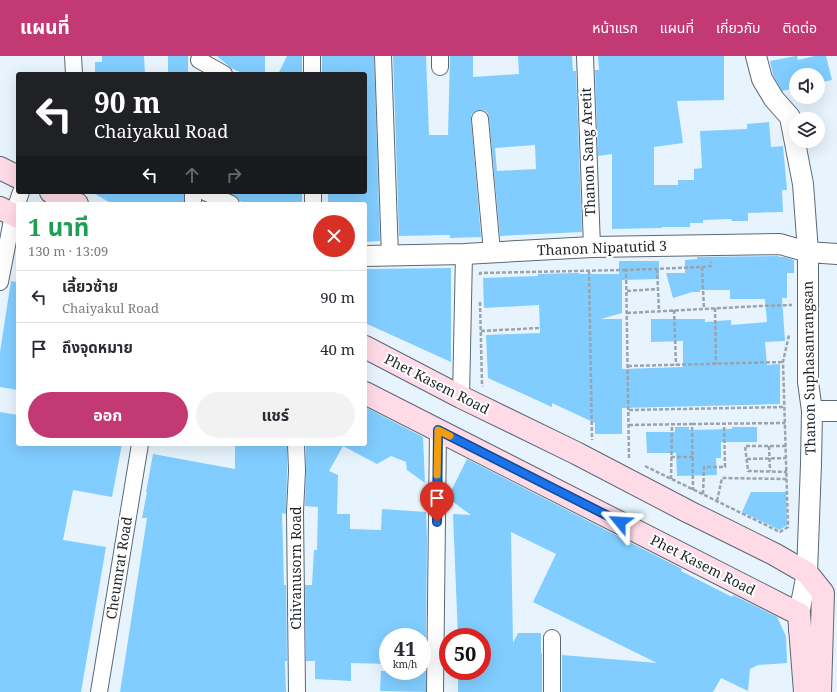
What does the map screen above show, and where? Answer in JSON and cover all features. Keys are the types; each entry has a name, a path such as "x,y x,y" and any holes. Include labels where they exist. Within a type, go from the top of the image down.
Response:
{"main road":[{"path":"0,168 16,176"},
{"name":"Phet Kasem Road","path":"367,348 461,397 774,554 807,573 830,593"},
{"name":"Phet Kasem Road","path":"367,394 799,614"},
{"path":"820,692 830,593"},
{"path":"799,614 805,692"}],"street":[{"path":"73,56 74,72"},
{"path":"312,56 312,72"},
{"path":"383,56 390,256"},
{"name":"Thanon Sang Aretit","path":"585,56 592,247"},
{"name":"Thanon Suphasanrangsan","path":"756,56 762,79 774,99 790,117 803,184 808,252 808,382 812,411 807,573 799,614 798,692"},
{"path":"198,63 219,72"},
{"path":"480,119 492,252"},
{"path":"0,282 10,213 20,194"},
{"path":"209,194 227,202"},
{"name":"Thanon Nipatutid 3","path":"367,256 464,254 592,247 780,244 808,252 837,254"},
{"path":"461,397 464,254"},
{"path":"812,411 837,411"},
{"path":"435,692 438,430"},
{"name":"Cheumrat Road","path":"99,692 140,446"},
{"name":"Chivanusorn Road","path":"296,446 297,471 295,512 297,692"},
{"path":"799,614 830,593"},
{"path":"826,692 830,593"},
{"path":"552,638 552,692"}],"path":[{"path":"480,281 480,274 702,268 711,266 711,260"},
{"path":"702,268 704,309"},
{"path":"657,269 659,311"},
{"path":"623,455 629,458 626,270"},
{"path":"586,437 592,440 589,271"},
{"path":"627,291 658,289"},
{"path":"480,295 482,385 487,388"},
{"path":"627,313 796,305"},
{"path":"715,308 716,364"},
{"path":"674,310 676,365"},
{"path":"481,331 539,328"},
{"path":"643,465 780,532 788,527 783,362 790,334"},
{"path":"628,366 783,362"},
{"path":"628,410 784,407"},
{"path":"629,424 672,425 785,423"},
{"path":"692,424 693,489"},
{"path":"703,494 704,467 725,467 724,424"},
{"path":"671,479 672,425"},
{"path":"786,446 745,446 748,471 786,472"},
{"path":"769,446 770,471"},
{"path":"671,458 693,457"},
{"path":"747,459 786,458"},
{"path":"717,501 722,478 787,479"}],"building":[{"path":"102,56 144,56 145,72 95,72 95,62 102,62"},
{"path":"168,56 188,56 188,72 168,72"},
{"path":"217,56 265,56 265,72 240,72 231,68"},
{"path":"287,56 302,56 302,72 279,72"},
{"path":"322,56 374,56 380,241 367,242 367,202 328,202 328,194 367,194 367,72 322,72"},
{"path":"393,56 426,56 429,135 448,135 450,56 473,56 473,77 519,74 518,56 572,56 573,71 576,71 582,232 500,236 489,118 488,113 484,110 480,110 471,115 471,120 481,237 450,238 450,235 399,236","holes":["535,145 536,169 497,171 495,148"]},
{"path":"598,56 724,56 724,100 677,101 683,143 654,147 654,185 678,185 678,180 694,180 694,169 702,168 700,131 747,129 747,124 769,122 771,147 783,146 787,190 782,190 783,212 748,213 748,221 732,221 731,219 703,220 703,223 690,223 690,227 612,229 612,154 598,156 595,70 599,70"},
{"path":"797,56 798,60 815,56 826,56 832,80 825,82 825,68 789,68 789,90 782,91 773,75 770,61"},
{"path":"95,194 184,194 184,202 109,202"},
{"path":"231,194 302,194 302,202 242,202"},
{"path":"778,256 794,260 794,273 787,273 787,298 782,298 785,341 765,342 767,365 780,364 780,404 622,408 622,434 595,434 595,423 552,403 552,407 488,378 486,335 540,333 539,305 484,308 483,278 538,276 538,274 619,274 619,261 659,261 659,279 622,280 622,313 601,319 622,319 622,369 683,367 683,341 651,342 651,319 705,319 705,322 731,320 731,325 767,322 765,299 730,299 730,290 700,290 700,292 692,292 673,298 666,273 685,273 685,260 697,259 697,257"},
{"path":"451,268 451,362 367,324 367,269"},
{"path":"11,281 16,282 16,390 0,387 0,352"},
{"path":"367,408 423,437 425,483 407,470 406,462 391,456 377,464 343,446 367,446"},
{"path":"0,412 16,415 16,446 122,446 112,497 73,490 63,540 106,547 81,692 0,692"},
{"path":"675,427 689,427 689,430 757,427 757,442 721,442 721,458 716,458 717,475 677,476 676,453 647,453 646,432 675,432"},
{"path":"235,446 287,446 286,514 282,513 284,585 286,585 286,692 120,692 147,518 142,518 153,454 235,469"},
{"path":"306,446 343,446 329,471 338,475 337,514 350,514 350,529 381,530 382,509 426,512 426,628 379,628 379,664 351,663 351,681 315,679 315,661 306,661 305,585 312,585 314,550 317,550 318,507 305,506"},
{"path":"467,459 682,569 681,571 732,597 733,595 777,617 786,636 787,663 758,665 750,669 748,691 721,678 713,692 562,692 562,655 657,663 533,602 556,554 511,532 513,643 518,633 541,633 542,692 458,692 458,680 491,680 491,628 458,628 453,514 471,515 453,502 452,489"},
{"path":"751,492 786,492 787,525 780,530 742,512"},
{"path":"381,680 426,680 426,692 380,691"}],"slow traffic":[{"path":"437,475 438,430 450,436"}],"route":[{"path":"437,522 438,430 620,522"}]}
